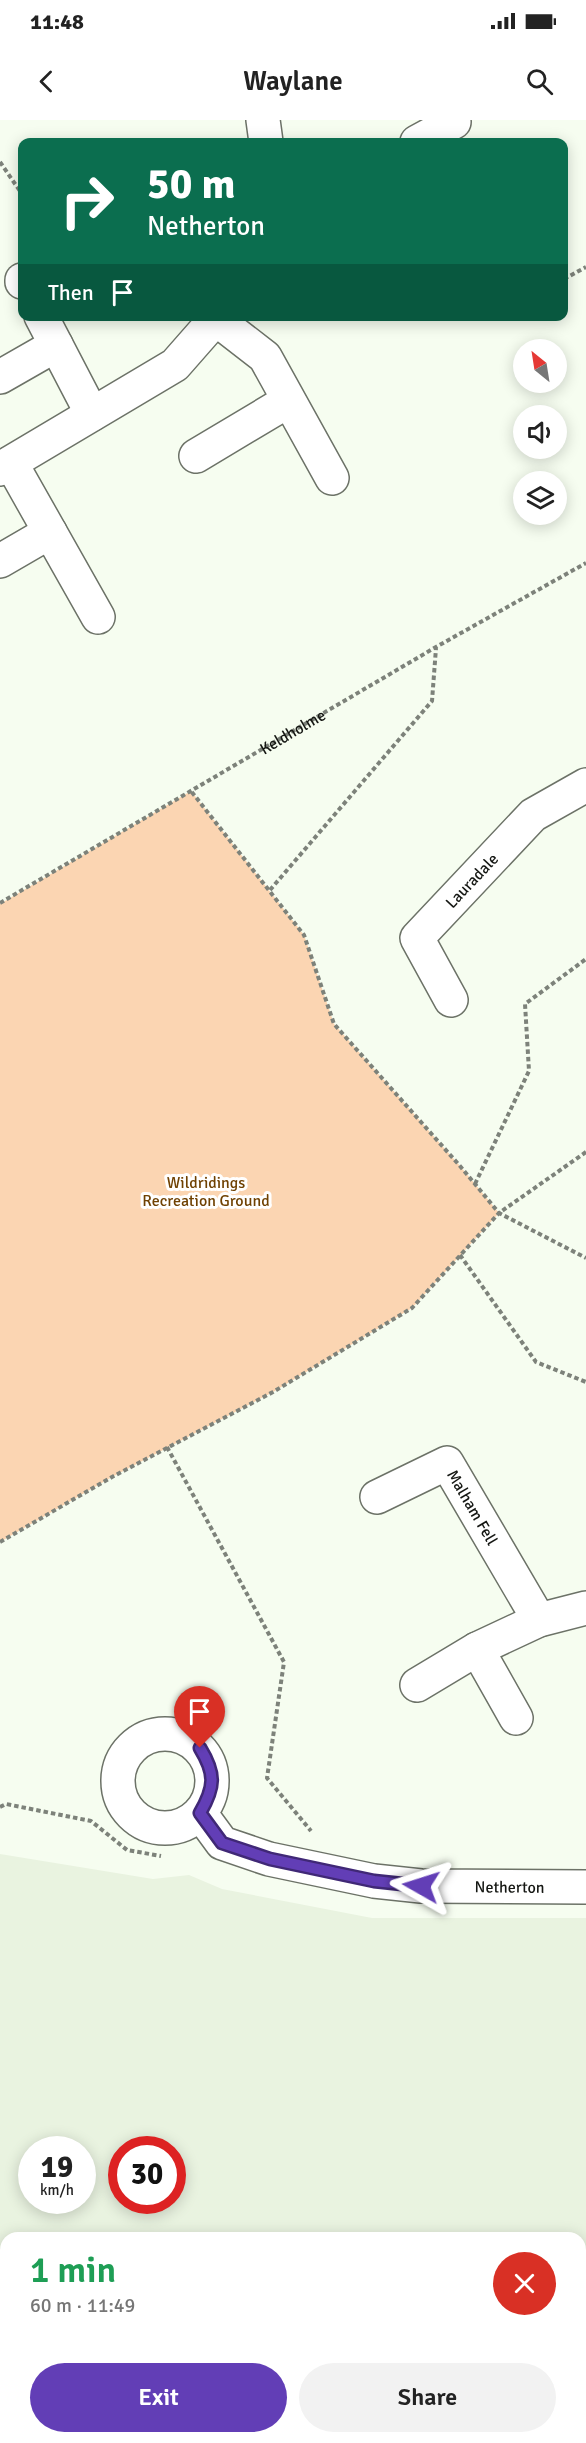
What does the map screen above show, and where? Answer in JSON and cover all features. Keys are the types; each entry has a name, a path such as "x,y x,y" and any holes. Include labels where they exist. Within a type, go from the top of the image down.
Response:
{"street":[{"path":"263,120 265,138"},
{"path":"429,138 458,128"},
{"path":"44,321 92,414"},
{"path":"98,617 50,532 5,466 175,365 214,321"},
{"path":"221,321 265,357 333,478"},
{"path":"0,377 56,345"},
{"path":"196,456 288,401"},
{"path":"0,561 50,532"},
{"name":"Lauradale","path":"451,1000 417,938 533,815 586,785"},
{"name":"Malham Fell","path":"377,1497 447,1462 539,1620"},
{"path":"417,1685 477,1649 539,1620 586,1608"},
{"path":"477,1649 516,1718"},
{"name":"Netherton","path":"200,1813 222,1843 270,1859 374,1881 421,1886 586,1887"}],"path":[{"path":"0,162 18,188"},
{"path":"568,277 586,267"},
{"name":"Keldholme","path":"0,903 436,647 586,562"},
{"path":"270,890 432,701 436,647"},
{"path":"191,791 304,935 334,1024 499,1213 586,1258"},
{"path":"475,1184 529,1071 525,1004 586,959"},
{"path":"0,1542 111,1476 273,1392 412,1308 499,1213 586,1152"},
{"path":"460,1255 536,1362 586,1382"},
{"path":"167,1448 284,1662 267,1778 314,1833"},
{"path":"0,1807 6,1804 91,1821 128,1850 161,1856"}],"shaded area":[{"path":"0,1854 153,1879 189,1875 222,1889 372,1918 586,1918 586,2232 0,2232"}],"green space":[{"name":"Wildridings Recreation Ground","path":"191,791 304,935 334,1024 499,1213 412,1308 273,1392 112,1477 0,1542 0,904"}],"route":[{"path":"200,1748 209,1762 213,1778 211,1794 200,1813 222,1843 270,1859 374,1881 421,1886"}]}
